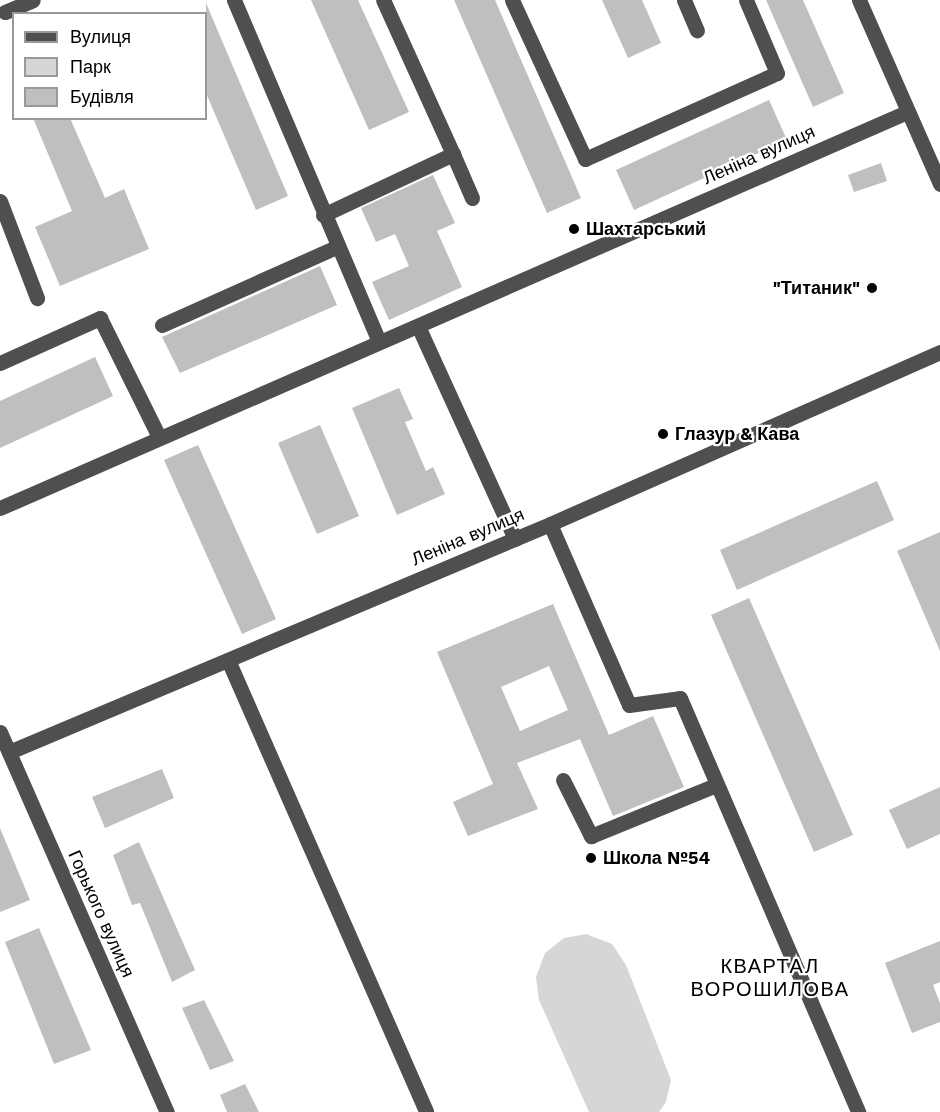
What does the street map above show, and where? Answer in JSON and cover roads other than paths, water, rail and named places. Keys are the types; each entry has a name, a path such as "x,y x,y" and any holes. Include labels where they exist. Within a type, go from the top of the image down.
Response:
{"street":[{"path":"5,12 33,0"},
{"path":"234,0 336,247 379,342"},
{"path":"383,0 472,198"},
{"path":"512,0 585,159 777,73 746,0"},
{"path":"684,0 697,30"},
{"path":"859,0 940,184"},
{"name":"Леніна вулиця","path":"0,508 907,112"},
{"path":"323,214 453,154"},
{"path":"0,201 37,298"},
{"path":"162,325 336,247"},
{"path":"0,363 100,318 159,437"},
{"path":"418,326 515,539"},
{"name":"Леніна вулиця","path":"9,752 550,524 940,351"},
{"path":"550,524 629,705 680,698 858,1112"},
{"path":"228,660 426,1112"},
{"name":"Горького вулиця","path":"0,732 167,1112"},
{"path":"563,780 591,836 716,785"}],"place":[{"name":"Шахтарський","path":"574,229"},
{"name":"\"Титаник\"","path":"872,288"},
{"name":"Глазур & Кава","path":"663,434"},
{"name":"Школа №54","path":"591,858"}],"district":[{"name":"КВАРТАЛ ВОРОШИЛОВА","path":"770,978"}]}
